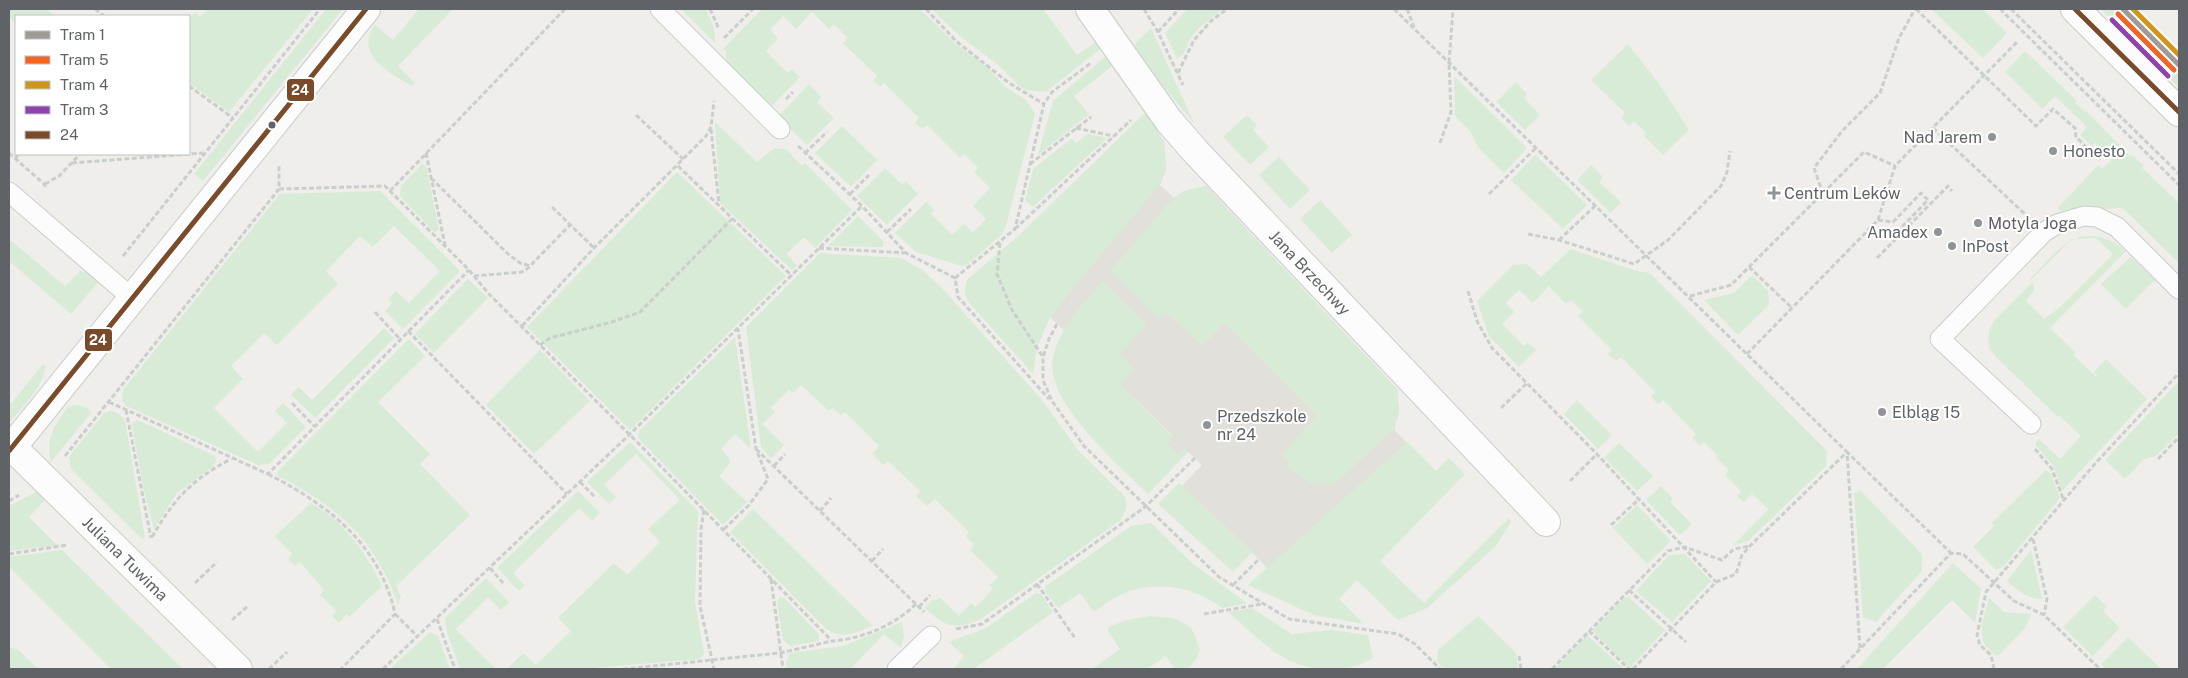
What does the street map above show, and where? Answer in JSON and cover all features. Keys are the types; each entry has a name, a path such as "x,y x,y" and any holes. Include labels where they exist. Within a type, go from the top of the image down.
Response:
{"street":[{"path":"11,449 366,9"},
{"name":"Jana Brzechwy","path":"1090,9 1169,121 1196,152 1546,522"},
{"path":"2075,9 2179,112"},
{"name":"Juliana Tuwima","path":"11,449 238,669"}],"lane":[{"path":"660,9 780,129"},
{"path":"9,192 132,298"},
{"path":"2031,424 1940,340 2044,232 2070,219 2084,216 2097,217 2117,227 2179,289"},
{"path":"897,669 931,636"}],"path":[{"path":"106,277 320,9"},
{"path":"390,190 565,9"},
{"path":"710,9 723,38"},
{"path":"719,205 715,184 711,127 715,63 723,38 753,9"},
{"path":"926,9 956,41 1009,83 1044,104"},
{"path":"1158,32 1179,9"},
{"path":"955,278 1016,229 1154,98 1178,73 1194,40 1211,21 1227,9"},
{"path":"1394,9 1951,553 1963,554 2014,601 2044,615 2100,669"},
{"path":"1408,9 1415,30"},
{"path":"1440,143 1450,112 1453,9"},
{"path":"1822,194 1814,168 1842,131 1880,93 1899,38 1916,9 2036,126 2053,109 2075,128 2076,137 2100,160"},
{"path":"2000,9 2179,184"},
{"path":"2011,9 2179,174"},
{"path":"1747,354 1878,220 1895,166 2017,42"},
{"path":"1016,229 1029,164 1044,104 1052,92 1116,44"},
{"path":"190,87 233,118"},
{"path":"636,115 683,159"},
{"path":"1029,164 1091,117"},
{"path":"522,326 594,248 678,166 706,136 711,127"},
{"path":"1076,128 1114,136"},
{"path":"1933,128 2044,232"},
{"path":"826,132 806,154 850,194 906,253 955,278"},
{"path":"1489,194 1537,147"},
{"path":"1528,234 1559,240 1634,264 1644,255 1668,240 1721,186 1728,172 1730,151"},
{"path":"1690,296 1731,285 1864,152 1895,166"},
{"path":"9,153 44,184 58,176 79,155"},
{"path":"190,154 204,153"},
{"path":"426,153 445,247"},
{"path":"15,158 18,155"},
{"path":"72,163 178,155"},
{"path":"678,166 792,276"},
{"path":"850,194 870,175"},
{"path":"431,178 508,254 520,263 530,266"},
{"path":"418,636 395,614 381,572 352,531 320,504 268,474 109,402 279,189 385,186 390,190 832,641"},
{"path":"1900,232 1948,186 1952,191"},
{"path":"1877,258 1928,200 1921,193 1893,222 1878,220"},
{"path":"1930,204 1935,209"},
{"path":"1559,240 1596,205"},
{"path":"383,669 629,435 862,206"},
{"path":"552,207 594,248"},
{"path":"887,232 911,209"},
{"path":"540,345 550,338 612,322 640,312 732,219"},
{"path":"473,276 522,272 570,225"},
{"path":"1900,232 1906,238"},
{"path":"1000,242 997,274 1012,310 1043,357"},
{"path":"819,248 906,253"},
{"path":"1749,267 1792,308"},
{"path":"268,474 469,270"},
{"path":"955,278 958,297 1052,401 1084,446 1219,577 1289,619 1398,634 1414,644 1440,669"},
{"path":"1468,291 1484,337 1716,582"},
{"path":"375,312 400,339"},
{"path":"1052,401 1043,380 1043,357 1049,339 1057,324"},
{"path":"724,529 749,505 768,479 756,449 738,329"},
{"path":"408,331 567,494"},
{"path":"1994,669 1991,656 1980,645 1977,635 1986,592 2064,501 2179,373"},
{"path":"1501,408 1527,383"},
{"path":"292,403 314,426"},
{"path":"126,409 152,538"},
{"path":"2158,458 2179,437"},
{"path":"756,449 925,613"},
{"path":"1633,669 1716,582 1736,574 1742,555 1750,546 1847,452"},
{"path":"1847,452 1860,649"},
{"path":"774,466 785,454"},
{"path":"1570,481 1596,455"},
{"path":"954,630 982,624 1145,507 1194,458"},
{"path":"150,544 169,508 187,488 232,459"},
{"path":"2052,469 2064,501"},
{"path":"580,482 596,498"},
{"path":"820,511 831,498"},
{"path":"1611,525 1639,499"},
{"path":"704,510 701,529 700,606 714,669"},
{"path":"2032,539 2047,599 2044,615"},
{"path":"1552,669 1668,551 1684,547 1722,560 1734,550 1750,546"},
{"path":"872,561 883,549"},
{"path":"1841,669 1951,553"},
{"path":"1233,586 1258,559"},
{"path":"194,585 217,562"},
{"path":"490,568 505,584"},
{"path":"771,578 783,669"},
{"path":"1037,584 1075,638"},
{"path":"1629,590 1686,642"},
{"path":"623,669 712,661 780,652 858,636 899,619 930,595"},
{"path":"1204,614 1263,604"},
{"path":"231,622 249,605"},
{"path":"340,669 395,614"},
{"path":"437,619 455,669"},
{"path":"1589,631 1629,669"},
{"path":"268,669 287,652"},
{"path":"1519,656 1521,669"}],"shaded area":[{"path":"1164,140 1166,170 1160,185 1174,198 1184,191 1206,186 1397,389 1399,412 1394,430 1436,471 1304,607 1252,552 1182,486 1202,465 1185,449 1178,456 1166,444 1173,436 1050,317"}],"green space":[{"path":"9,9 47,9 54,15 15,15 15,23 9,17"},
{"path":"208,9 313,9 229,112 190,84 190,18 195,12 200,17"},
{"path":"326,9 343,9 203,181 194,174"},
{"path":"419,9 453,9 398,66 414,82 413,86 377,62 371,54 368,45 369,35 375,25 393,40"},
{"path":"681,9 706,9 714,28 715,43"},
{"path":"762,9 920,9 957,45 989,68 1004,86 1026,100 1035,114 1005,229 1001,235 968,264 962,266 916,252 895,233 926,202 935,210 931,214 952,235 964,224 973,232 986,219 973,206 990,188 974,172 978,168 964,154 960,158 927,125 923,129 915,123 919,118 884,83 880,87 873,80 877,76 843,43 848,38 834,24 829,29 812,12 796,29 783,16 770,30 778,39 766,51 788,73 792,69 800,77 770,108 726,65 726,52 723,49"},
{"path":"931,9 1043,9 1077,55 1096,42 1100,49 1046,92 1025,90 996,63 961,37"},
{"path":"1187,9 1223,9 1195,32 1185,51 1177,59 1165,33"},
{"path":"1931,9 1983,9 2007,33 1983,58"},
{"path":"2101,9 2113,9 2179,75 2179,87"},
{"path":"1151,28 1194,123 1163,86 1134,45"},
{"path":"1628,44 1660,85 1689,130 1663,155 1644,136 1646,133 1634,121 1629,126 1621,118 1625,113 1591,80"},
{"path":"2025,51 2077,101 2075,103 2086,111 2130,156 2132,155 2144,166 2142,168 2179,203 2179,263 2123,208 2061,211 2058,208 2098,165 2102,169 2112,159 2095,143 2092,146 2080,135 2087,127 2055,96 2042,109 2005,72"},
{"path":"1105,57 1112,66 1074,96 1089,114 1038,155 1053,101"},
{"path":"1454,76 1527,148 1504,173 1477,146 1471,132 1455,116"},
{"path":"1516,82 1527,94 1524,98 1540,115 1525,130 1496,102"},
{"path":"809,84 821,97 817,102 834,118 807,145 778,117"},
{"path":"1145,113 1157,129 1164,146 1165,164 1160,184 1050,317 1037,347 1033,374 970,304 966,298 966,283 968,279 1017,237"},
{"path":"1247,115 1257,125 1253,130 1269,147 1250,165 1223,137"},
{"path":"715,122 757,162 775,148 786,149 802,166 805,163 852,210 815,248 804,237 787,254 797,266 792,270 720,203"},
{"path":"842,126 877,160 851,187 815,153"},
{"path":"1088,134 1107,138 1033,207 1025,200 1033,169 1072,138 1076,143"},
{"path":"1535,155 1587,205 1563,229 1511,180"},
{"path":"1279,157 1310,190 1290,209 1259,175"},
{"path":"422,164 426,166 439,229 435,233 400,196 401,186"},
{"path":"1591,165 1603,177 1599,182 1621,202 1610,213 1577,180"},
{"path":"885,168 902,185 906,181 918,194 887,225 857,196"},
{"path":"677,172 786,276 630,430 527,327"},
{"path":"1206,186 1397,389 1399,412 1393,430 1337,482 1316,484 1304,479 1287,466 1290,462 1282,454 1317,416 1225,323 1202,346 1168,314 1157,317 1111,270 1173,198 1184,191"},
{"path":"380,191 460,271 403,329 385,311 392,303 388,299 396,291 409,303 440,271 394,226 373,247 360,236 326,271 338,284 277,345 264,333 231,366 243,379 214,408 258,452 287,423 275,411 283,403 306,427 269,464 258,465 126,406 122,401 123,390 280,194"},
{"path":"1320,200 1352,235 1332,253 1300,219"},
{"path":"858,216 883,241 883,247 828,246"},
{"path":"2084,236 2102,237 2112,241 2126,251 2050,328 2075,352 2073,355 2095,376 2097,375 2094,372 2106,359 2147,399 2062,491 2054,467 2035,444 2039,439 2060,459 2081,436 2060,416 2058,417 1996,357 1990,349 1988,341 1989,331 1994,321 2033,282 2034,290 2026,301 2044,319 2059,308 2113,254 2096,238 2075,239"},
{"path":"9,239 65,286 80,271 86,272 98,282 71,314 9,261"},
{"path":"2069,242 2031,280 2030,279 2054,253"},
{"path":"1571,249 1637,271 1650,273 1827,451 1826,466 1748,541 1732,546 1768,510 1767,508 1752,494 1744,502 1737,496 1741,491 1725,475 1729,470 1716,457 1717,455 1704,442 1700,446 1692,438 1696,434 1663,400 1658,404 1651,397 1655,392 1621,357 1616,361 1608,354 1612,350 1578,316 1583,312 1571,300 1566,304 1549,286 1533,303 1519,290 1506,303 1514,312 1502,324 1524,346 1528,343 1536,350 1519,367 1489,336 1477,301 1513,265 1527,264 1541,277"},
{"path":"820,253 901,258 922,270 940,286 1042,400 1077,449 1125,497 1127,506 1121,520 979,620 956,626 943,622 931,614 925,608 933,599 935,601 939,597 959,616 971,603 976,607 993,589 990,585 998,577 970,550 974,545 966,537 969,532 935,499 927,506 916,496 920,491 888,461 883,465 872,454 879,446 845,412 841,415 833,408 829,411 801,385 793,393 789,390 771,408 775,412 763,424 784,445 771,459 761,447 746,327"},
{"path":"2131,257 2155,280 2126,309 2101,284"},
{"path":"1752,275 1768,291 1769,305 1738,335 1704,300 1734,293"},
{"path":"468,279 488,298 434,353 415,334"},
{"path":"1103,281 1147,325 1120,354 1135,369 1120,385 1173,437 1166,444 1178,456 1185,449 1188,452 1148,494 1086,432 1060,393 1053,374 1053,357 1061,335 1080,307"},
{"path":"384,328 394,338 315,418 291,394 299,387 312,400"},
{"path":"735,337 751,449 735,434 721,449 729,458 730,463 719,476 747,502 723,525 638,438 639,431"},
{"path":"409,339 425,356 378,402 430,454 420,464 470,515 396,586 401,596 398,604 389,581 378,561 352,527 319,500 278,476 277,472"},
{"path":"540,350 590,401 534,454 486,405"},
{"path":"44,363 43,378 33,394 9,423 9,406"},
{"path":"2179,381 2179,433 2156,456 2144,459 2125,479 2105,460"},
{"path":"1577,400 1612,435 1598,449 1564,414"},
{"path":"77,405 85,407 92,412 51,462 49,446 55,426 68,407"},
{"path":"116,412 125,420 145,538 142,539 71,469 69,457 104,413"},
{"path":"138,420 215,456 216,461 212,467 177,493 154,529 143,487 132,425 133,422"},
{"path":"1407,442 1436,471 1449,458 1465,474 1380,561 1424,603 1509,518 1511,522 1495,547 1427,608 1398,620 1357,580 1339,599 1364,624 1314,615 1248,585"},
{"path":"629,443 698,511 695,602 704,654 699,659 581,669 507,669 523,653 536,665 571,631 558,618 614,563 627,575 660,542 648,529 680,500 636,454 604,485 616,497 609,504 587,482"},
{"path":"1619,443 1653,476 1637,491 1604,458"},
{"path":"2046,470 2051,474 2060,498 2004,566 1996,570 1973,547 1994,526 1992,523"},
{"path":"1179,483 1252,552 1233,572 1158,504"},
{"path":"1661,486 1673,499 1670,502 1692,524 1680,535 1646,500"},
{"path":"1860,490 1922,554 1922,571 1876,622 1863,617 1854,494"},
{"path":"38,491 45,500 29,517 57,545 9,551 9,506"},
{"path":"578,491 600,513 592,521 579,508 513,573 525,586 519,591 497,568"},
{"path":"311,503 334,519 353,539 369,561 382,586 349,617 347,614 339,623 332,616 336,611 320,595 324,590 300,562 295,566 288,559 292,554 275,536"},
{"path":"1637,505 1671,541 1647,564 1613,528"},
{"path":"753,509 873,626 842,635 836,634 824,627 730,532"},
{"path":"1151,523 1192,563 1247,603 1222,608 1199,594 1173,587 1160,586 1146,587 1120,595 1094,612 1080,593 1058,608 1045,591 1046,586 1131,526"},
{"path":"62,550 183,669 111,669 9,567 9,557"},
{"path":"2031,550 2042,599 2027,596 2007,581"},
{"path":"1685,554 1711,581 1672,622 1636,591 1669,555"},
{"path":"1953,563 1981,589 1975,623 1952,600 1883,669 1857,669"},
{"path":"486,578 509,602 501,610 488,597 456,629 496,669 460,669 447,632 445,618"},
{"path":"1036,593 1041,594 1053,612 976,667 977,669 954,669 964,656 949,642 986,628"},
{"path":"2095,595 2107,607 2103,611 2120,628 2093,656 2063,627"},
{"path":"780,597 784,598 819,634 819,641 790,646 783,640 777,602"},
{"path":"1628,597 1665,630 1630,668 1592,631 1623,599"},
{"path":"1989,598 2004,612 2032,614 2024,629 1998,656 1990,650 1982,637 1982,623"},
{"path":"1252,608 1292,634 1331,630 1368,635 1373,658 1352,667 1341,669 1313,668 1298,664 1274,651 1228,612"},
{"path":"1150,616 1173,618 1191,627 1200,649 1197,658 1188,669 1175,669 1166,656 1147,669 1092,669 1120,649 1108,631 1109,627 1126,620"},
{"path":"1478,616 1516,653 1518,669 1445,669 1437,662 1438,650"},
{"path":"902,622 904,636 901,648 884,634 850,669 787,669 786,662 790,653 843,646"},
{"path":"430,632 438,636 450,669 390,669"},
{"path":"1587,635 1624,669 1555,669"},
{"path":"2128,637 2161,669 2106,669 2101,664"},
{"path":"9,647 19,650 38,669 9,669"}],"tram line":[{"name":"1","path":"2123,9 2179,65"},
{"name":"4","path":"2133,9 2179,55"},
{"name":"5","path":"2118,14 2174,70"},
{"name":"3","path":"2112,20 2168,76"}],"transit line":[{"name":"24","path":"9,451 366,9"},
{"name":"24","path":"2075,9 2179,112"}],"place":[{"name":"Nad Jarem","path":"1992,137"},
{"name":"Honesto","path":"2053,151"},
{"name":"Centrum Leków","path":"1774,193"},
{"name":"Motyla Joga","path":"1978,223"},
{"name":"Amadex","path":"1938,232"},
{"name":"InPost","path":"1952,246"},
{"name":"Elbląg 15","path":"1882,412"},
{"name":"Przedszkole nr 24","path":"1207,425"}]}
